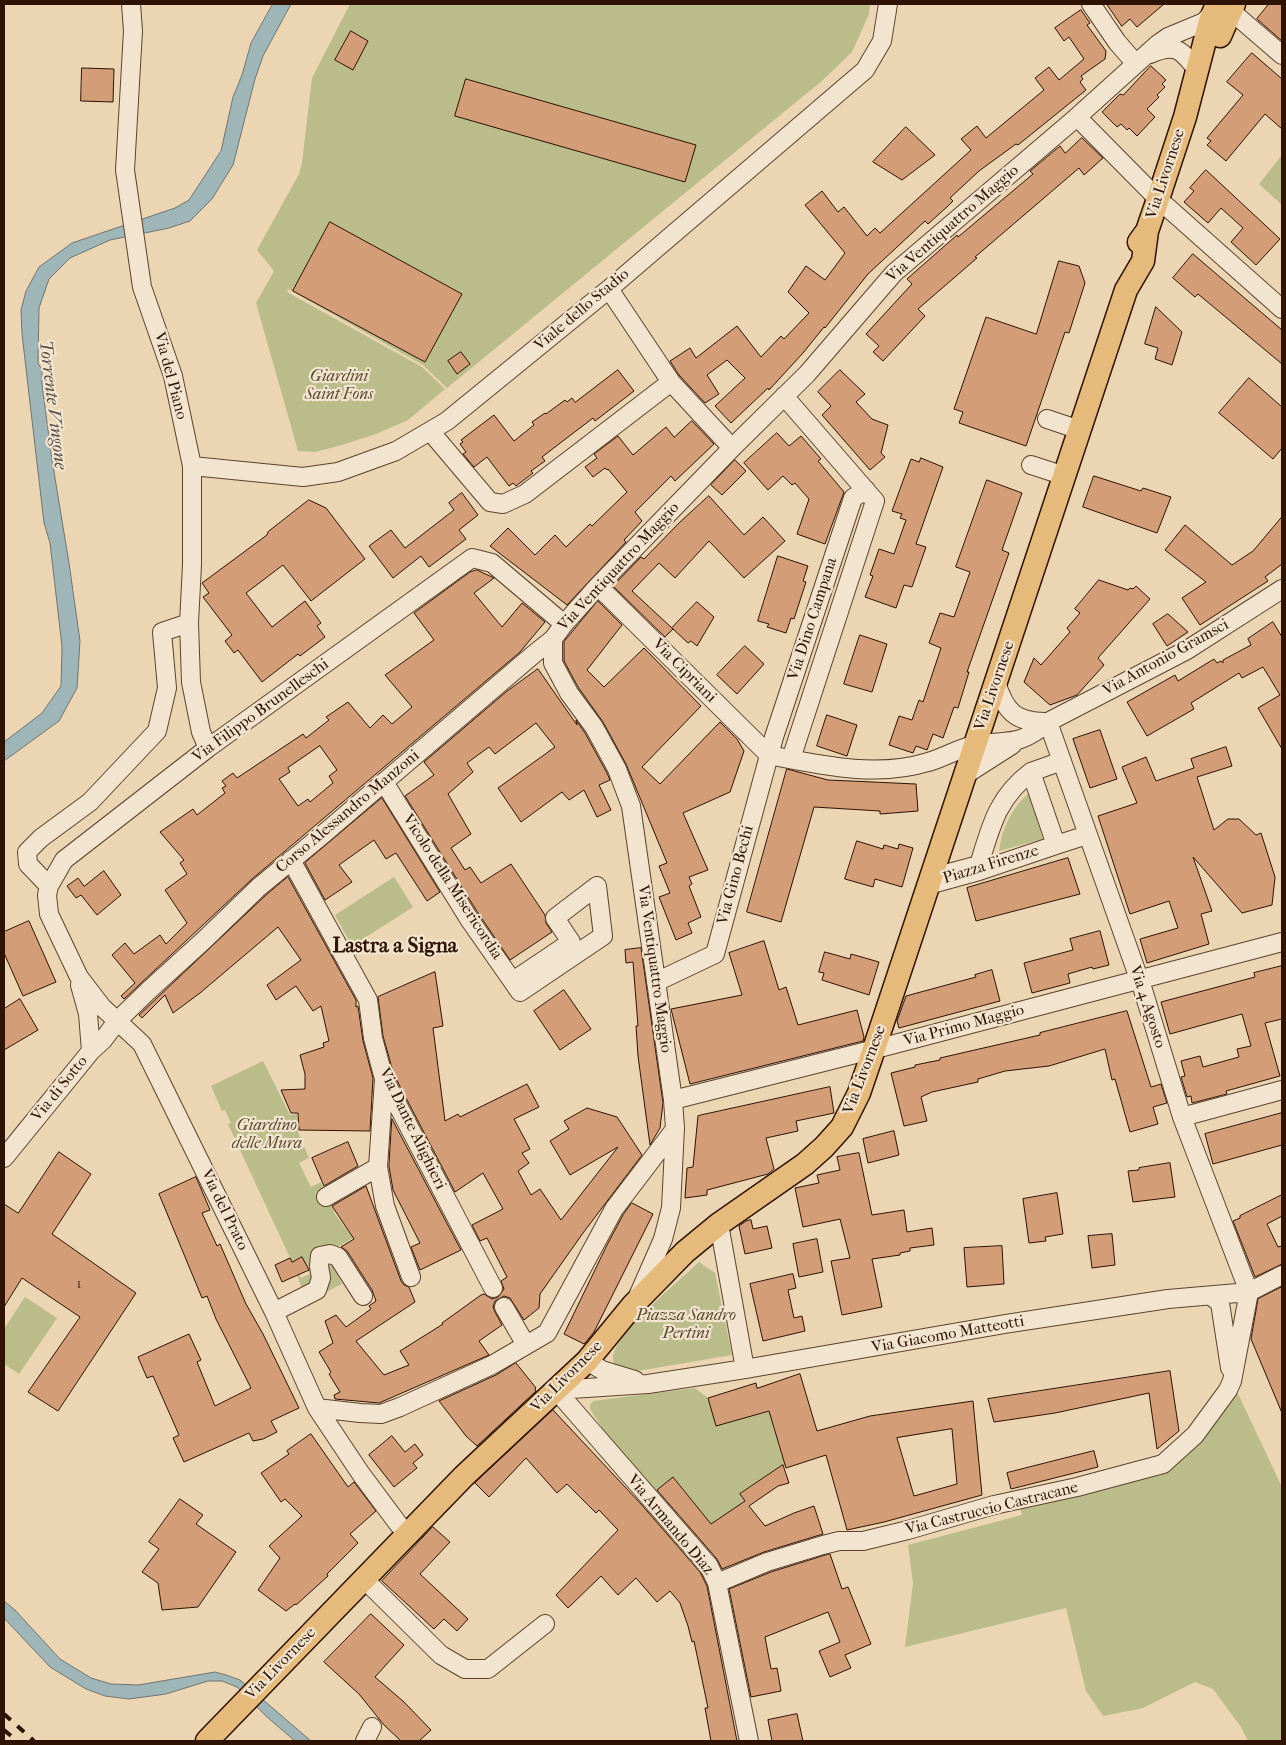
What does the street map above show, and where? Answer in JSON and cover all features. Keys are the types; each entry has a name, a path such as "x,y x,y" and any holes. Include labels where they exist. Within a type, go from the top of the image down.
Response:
{"main road":[{"name":"Via Livornese","path":"208,1741 464,1476 587,1361 633,1305 685,1252 719,1224 805,1164 842,1127 859,1093 874,1050 1128,286 1141,267 1147,230 1162,202 1197,70 1228,6"},
{"name":"Via Livornese","path":"1185,117 1210,44"}],"street":[{"name":"Via del Piano","path":"132,4 133,31 125,170 142,287 173,376 192,466 192,565 189,623 191,682 201,732 208,748"},
{"name":"Viale dello Stadio","path":"192,466 302,477 338,472 396,451 447,421 609,289 866,70 882,41 888,4"},
{"path":"1091,4 1139,61"},
{"path":"1228,6 1282,55"},
{"name":"Via Ventiquattro Maggio","path":"633,1305 663,1238 671,1208 675,1128 673,1100 631,806 617,770 594,727 569,693 553,663 553,639 598,586 807,374 894,273 1168,37 1204,22 1228,6"},
{"name":"Via Ventiquattro Maggio","path":"1139,61 1166,48 1210,44"},
{"path":"1173,48 1184,54 1197,70"},
{"path":"1077,117 1162,202 1282,309"},
{"path":"609,289 671,382 732,448"},
{"path":"430,431 490,502 503,504 524,494 671,382"},
{"path":"784,396 871,496"},
{"path":"1047,419 1080,430"},
{"path":"1031,465 1065,476"},
{"name":"Via Dino Campana","path":"769,755 853,498 871,496 791,760"},
{"name":"Via Filippo Brunelleschi","path":"91,1051 88,1014 79,977 49,914 47,895 49,886 64,860 208,748 472,558 492,563 564,624"},
{"name":"Via Cipriani","path":"598,586 769,755"},
{"name":"Via Antonio Gramsci","path":"965,775 1029,736 1048,722 1187,650 1280,596"},
{"path":"49,886 28,864 27,852 41,838 90,802 157,731 167,688 162,632 189,623"},
{"name":"Corso Alessandro Manzoni","path":"118,1020 259,887 553,639"},
{"path":"996,682 1001,699 1009,711 1018,718 1048,722"},
{"name":"Via 4 Agosto","path":"1048,722 1139,980 1182,1117 1249,1292"},
{"name":"Via Antonio Gramsci","path":"791,760 853,768 898,768 928,762 975,745 1019,741"},
{"path":"769,755 791,760"},
{"name":"Via Gino Bechi","path":"656,982 715,954 769,755"},
{"path":"1031,772 1062,761"},
{"name":"Piazza Firenze","path":"1031,772 1056,845 979,871 929,881 980,865 986,836 995,816 1017,782 1031,772"},
{"name":"Vicolo della Misericordia","path":"384,782 469,918 516,987"},
{"path":"1056,845 1087,835"},
{"name":"Via Dante Alighieri","path":"291,860 368,1000 373,1038 384,1079 493,1288"},
{"path":"597,886 603,936 516,987 571,942 555,918 597,886"},
{"name":"Via Primo Maggio","path":"673,1100 874,1050 1282,942"},
{"name":"Via Filippo Brunelleschi","path":"79,977 102,1007 118,1020"},
{"name":"Via di Sotto","path":"4,1158 118,1020"},
{"name":"Via del Prato","path":"118,1020 142,1044 274,1312 317,1408 398,1525"},
{"path":"384,1079 378,1167 386,1206 411,1277"},
{"path":"1182,1117 1282,1090"},
{"path":"317,1408 381,1414 492,1364 547,1333 614,1209 675,1128"},
{"path":"326,1197 378,1167"},
{"path":"719,1224 745,1370"},
{"path":"274,1312 317,1290 321,1278 320,1256 330,1254 338,1257 363,1296"},
{"path":"1249,1292 1282,1275"},
{"name":"Via Giacomo Matteotti","path":"556,1390 648,1384 745,1370 1014,1323 1168,1299 1249,1292"},
{"name":"Via Castruccio Castracane","path":"717,1583 767,1562 823,1545 839,1541 863,1541 994,1505 1077,1488 1163,1464 1195,1434 1228,1390 1232,1381 1249,1292"},
{"path":"1211,1296 1220,1304 1232,1381"},
{"path":"504,1307 526,1345"},
{"name":"Via Giacomo Matteotti","path":"587,1361 602,1370 648,1384"},
{"name":"Via Armando Diaz","path":"556,1390 709,1566 717,1583 749,1741"},
{"path":"364,1579 441,1655 465,1669 488,1669 545,1624"}],"green space":[{"name":"Giardini Saint Fons","path":"350,4 870,4 869,14 852,52 823,80 447,388 423,365 288,289 287,292 422,367 445,389 408,420 376,434 315,452 298,451 256,303 274,271 257,250 299,174 312,78"},
{"path":"1282,155 1282,205 1259,184"},
{"path":"1029,793 1043,839 999,851 1008,819 1017,805"},
{"path":"394,877 413,907 352,946 335,915"},
{"name":"Giardino delle Mura","path":"263,1061 290,1115 297,1114 298,1132 309,1158 299,1163 311,1187 321,1182 335,1214 353,1238 336,1248 329,1259 342,1284 307,1302 297,1275 299,1274 301,1278 310,1274 302,1257 292,1262 228,1124 231,1123 225,1110 222,1111 211,1086"},
{"name":"Piazza Sandro Pertini","path":"699,1262 715,1273 732,1355 620,1374 614,1363 613,1356 626,1333 650,1307"},
{"path":"25,1297 57,1318 19,1374 4,1364 4,1329"},
{"path":"1232,1381 1282,1487 1282,1741 1248,1741 1241,1727 1213,1689 1195,1682 1143,1708 1103,1716 1086,1691 1066,1608 905,1647 913,1583 908,1545 1022,1515 1018,1500 1163,1464"},
{"path":"695,1388 708,1398 769,1411 786,1468 783,1465 741,1493 745,1501 711,1524 674,1477 656,1491 617,1451 590,1409 593,1401"}],"water":[{"path":"273,4 291,4 263,56 255,79 233,165 212,199 190,221 169,228 110,240 70,258 49,279 39,308 38,363 42,370 42,384 52,460 80,641 77,688 59,721 4,761 4,742 42,713 61,686 62,646 50,543 44,523 22,334 21,310 26,291 39,267 72,243 175,208 189,200 221,151 233,97 242,75 251,43"},
{"path":"4,1601 15,1610 60,1659 91,1678 111,1684 138,1685 215,1672 226,1675 240,1680 311,1741 295,1741 267,1717 237,1687 222,1681 208,1681 166,1694 129,1699 105,1696 86,1689 50,1667 4,1618"}],"building":[{"path":"1107,4 1164,4 1137,27 1130,19 1122,26"},
{"path":"1269,4 1282,4 1282,41 1257,19"},
{"path":"1081,10 1090,23 1087,25 1106,51 1105,59 1081,76 1083,79 1080,82 1086,90 1018,145 1016,144 979,171 950,198 953,201 948,206 928,224 925,221 868,274 825,328 769,390 768,388 731,423 715,406 745,378 727,360 707,375 719,394 705,403 679,375 670,361 690,348 696,358 737,326 761,357 781,336 784,339 809,313 788,292 806,266 825,280 845,253 805,205 822,191 838,212 844,207 867,236 875,228 880,233 971,150 961,139 977,126 986,138 1044,90 1035,78 1049,67 1059,80 1084,59 1069,37 1064,41 1055,28"},
{"path":"351,31 368,41 353,70 335,60"},
{"path":"1252,53 1282,79 1282,129 1265,114 1226,161 1207,145 1211,141 1207,138 1243,95 1227,82"},
{"path":"1151,66 1166,80 1162,84 1165,87 1157,95 1159,97 1147,109 1155,117 1137,136 1129,128 1127,130 1121,124 1117,127 1102,112 1120,94 1123,95"},
{"path":"82,68 114,69 113,102 81,101"},
{"path":"466,79 696,145 685,182 455,116"},
{"path":"906,127 935,155 902,180 873,162"},
{"path":"1082,138 1103,158 1084,175 1079,168 975,257 977,258 918,309 925,316 883,361 873,352 879,346 866,334 912,284 907,279 957,235 958,237 1033,174 1030,171 1060,146 1065,153"},
{"path":"1206,170 1280,239 1256,265 1231,242 1243,228 1221,208 1208,223 1184,202 1194,191 1190,188"},
{"path":"330,222 462,294 425,362 293,291"},
{"path":"1193,254 1282,330 1282,364 1198,294 1195,297 1173,278"},
{"path":"1059,261 1079,266 1085,283 1069,333 1065,332 1026,446 959,423 963,412 954,409 986,317 1036,334"},
{"path":"1156,307 1182,332 1172,365 1155,359 1158,348 1145,344"},
{"path":"461,352 470,364 457,374 448,361"},
{"path":"618,370 634,391 595,421 593,418 542,457 545,461 531,471 533,473 516,486 513,483 509,486 487,457 474,467 463,454 466,452 460,444 463,442 461,440 494,415 514,441 534,425 532,422 545,413 565,400 567,402 572,398 575,402"},
{"path":"840,370 865,394 856,402 872,419 888,425 881,453 885,457 870,470 822,415 831,406 818,392"},
{"path":"1249,378 1282,407 1282,448 1273,459 1219,413"},
{"path":"692,421 714,444 675,481 671,476 635,512 642,521 624,540 626,542 567,605 490,546 508,528 535,555 555,535 566,547 590,524 592,526 627,492 608,469 605,468 593,477 585,467 597,458 594,454 618,436 633,455 666,427 674,437"},
{"path":"777,433 789,446 801,436 821,459 818,461 844,492 825,544 797,534 809,499 795,483 792,485 783,476 768,490 744,463"},
{"path":"921,458 943,467 916,544 926,547 912,587 904,585 896,608 865,597 873,576 870,575 879,549 894,554 906,520 900,518 902,514 892,511 911,459 919,462"},
{"path":"735,460 746,471 722,495 711,485"},
{"path":"1094,476 1141,491 1143,488 1171,497 1157,533 1083,507"},
{"path":"987,480 1022,493 1002,550 1009,553 967,672 969,672 958,708 954,707 943,738 933,734 927,750 916,746 913,753 889,745 899,716 912,720 919,700 923,702 941,648 929,643 940,613 954,617 970,572 956,567"},
{"path":"462,493 478,515 459,530 466,539 429,567 421,556 393,578 369,546 391,530 405,548 454,510 449,503"},
{"path":"709,496 744,535 763,517 785,541 744,578 709,541 675,578 659,563 632,591 673,629 665,637 613,586 641,557 644,559"},
{"path":"309,500 326,508 365,559 311,601 283,565 246,593 272,627 305,601 321,623 317,626 325,637 300,656 298,654 262,682 238,650 234,653 225,641 232,635 203,597 209,593 202,583 267,535 268,532"},
{"path":"1282,517 1282,564 1265,577 1268,581 1200,625 1182,598 1206,582 1165,550 1185,525 1232,565 1253,551"},
{"path":"778,556 808,566 803,581 806,582 794,619 791,618 786,633 767,627 769,624 758,621"},
{"path":"477,570 494,578 474,593 502,627 522,603 545,622 520,652 252,879 124,999 121,996 135,983 112,955 125,943 134,954 160,935 166,944 187,923 165,890 187,874 180,863 184,860 160,832 193,809 197,815 225,793 222,788 226,786 222,781 233,773 237,778 303,734 306,738 329,720 326,717 348,702 370,728 383,715 392,724 412,707 385,675 434,640 414,613 470,572","holes":["320,746 337,770 329,776 333,783 310,802 308,799 298,806 279,779 290,772 288,768"]},
{"path":"1099,580 1128,590 1136,586 1150,599 1098,658 1104,665 1077,695 1050,705 1024,682 1034,658 1041,665 1070,632 1067,628 1080,613 1075,609"},
{"path":"598,601 622,625 587,670 604,687 644,648 701,706 642,767 660,784 720,722 737,739 744,751 730,792 683,813 708,870 689,877 692,884 689,886 701,917 688,923 692,933 676,940 659,897 670,893 659,866 667,863 626,764 603,722 578,687 564,661 564,642"},
{"path":"697,602 714,617 697,646 691,641 688,643 672,628"},
{"path":"1168,614 1188,632 1167,646 1153,624"},
{"path":"1273,622 1282,637 1282,749 1258,708 1280,695 1263,667 1242,678 1239,673 1191,703 1194,709 1147,736 1127,702 1175,675 1178,681 1214,659 1217,663 1221,661 1223,663 1223,660 1251,645 1248,639"},
{"path":"860,635 887,644 872,692 844,684"},
{"path":"745,646 764,664 737,694 717,675"},
{"path":"538,669 577,725 576,720 585,733 607,773 610,780 599,785 611,810 597,817 584,790 569,800 562,792 521,822 498,788 555,747 536,723 495,754 489,747 467,763 473,772 448,794 471,834 451,848 465,870 470,867 481,883 511,864 545,915 546,923 552,932 510,960 478,913 405,796 434,775 424,762 506,692"},
{"path":"827,715 857,725 847,756 817,746"},
{"path":"1100,730 1117,779 1090,788 1073,739"},
{"path":"1226,747 1232,766 1197,777 1214,830 1228,819 1239,819 1256,835 1261,833 1275,877 1272,905 1242,913 1193,857 1212,911 1201,914 1209,944 1147,963 1140,939 1178,928 1169,901 1130,914 1098,816 1137,803 1122,767 1146,757 1156,781 1194,768 1191,759"},
{"path":"787,769 828,780 916,784 918,811 880,814 880,811 814,807 781,922 747,912"},
{"path":"382,798 440,892 427,901 396,853 386,859 374,840 339,865 352,882 325,900 305,863"},
{"path":"857,841 883,849 884,845 898,849 899,844 913,848 902,887 875,879 873,887 845,879"},
{"path":"1068,858 1080,894 976,921 967,888"},
{"path":"104,871 121,895 97,915 81,895 76,898 67,886 78,878 84,886"},
{"path":"288,877 356,1000 356,1007 358,1006 363,1041 373,1078 370,1131 299,1130 298,1113 291,1113 281,1090 305,1089 305,1074 300,1055 324,1047 323,1043 329,1041 321,1006 313,1011 296,986 276,1000 267,985 301,960 278,927 200,993 173,1013 165,995 142,1018 139,1015 266,895"},
{"path":"29,921 56,982 23,996 4,953 4,932"},
{"path":"1100,931 1109,965 1093,969 1092,967 1068,974 1070,983 1032,993 1024,963 1073,950 1070,939"},
{"path":"764,941 779,990 786,987 798,1025 857,1010 864,1037 863,1041 690,1084 671,1009 742,995 729,953"},
{"path":"641,948 663,1103 660,1128 650,1145 638,1056 636,1026 638,1026 633,962 626,963 625,950"},
{"path":"825,952 850,959 851,954 879,962 869,995 822,980 824,973 819,972"},
{"path":"1282,966 1282,1019 1265,1023 1280,1076 1226,1091 1227,1094 1192,1103 1191,1096 1187,1097 1181,1077 1185,1076 1181,1061 1200,1056 1203,1067 1239,1057 1237,1049 1251,1046 1242,1014 1170,1034 1161,1002 1255,977 1254,973"},
{"path":"992,970 1000,1001 899,1028 897,1021 906,996 976,977 975,975"},
{"path":"435,972 443,1026 433,1028 445,1121 458,1114 460,1117 527,1084 539,1107 514,1119 530,1149 522,1153 529,1163 518,1171 531,1195 540,1189 561,1220 618,1147 570,1175 550,1141 569,1129 564,1121 587,1108 617,1117 642,1155 540,1294 539,1308 524,1320 510,1298 504,1296 495,1301 493,1307 502,1325 479,1341 489,1355 379,1403 335,1399 334,1395 340,1392 319,1352 333,1343 325,1321 336,1315 346,1327 371,1309 369,1306 376,1301 372,1290 347,1251 341,1247 354,1239 332,1206 366,1186 401,1281 409,1287 415,1302 356,1341 384,1375 409,1365 400,1351 443,1324 481,1295 484,1294 492,1299 498,1297 504,1289 501,1281 507,1277 487,1238 480,1241 472,1225 503,1209 483,1173 455,1192 394,1075 383,1036 378,997"},
{"path":"564,990 591,1029 560,1050 534,1011"},
{"path":"20,999 38,1030 4,1050 4,1009"},
{"path":"1127,1011 1151,1087 1161,1084 1167,1103 1153,1107 1158,1124 1130,1132 1115,1079 1112,1080 1105,1049 1049,1066 1005,1071 978,1079 978,1082 932,1092 921,1097 927,1121 904,1126 891,1073 915,1067 915,1065 940,1060 940,1058 1040,1035 1040,1033"},
{"path":"830,1087 834,1113 796,1121 798,1131 766,1138 774,1169 768,1174 707,1190 707,1195 685,1198 687,1168 693,1167 698,1116"},
{"path":"1282,1113 1282,1145 1213,1164 1205,1134"},
{"path":"392,1119 461,1250 420,1270 411,1247 420,1243 393,1190 389,1166"},
{"path":"894,1131 899,1155 868,1163 863,1139"},
{"path":"348,1142 358,1166 324,1186 312,1158"},
{"path":"59,1152 91,1174 52,1234 136,1293 58,1411 28,1392 80,1317 22,1278 4,1307 4,1204 18,1213"},
{"path":"859,1153 872,1215 904,1210 907,1232 932,1228 934,1245 910,1248 910,1251 900,1253 900,1255 872,1259 882,1307 842,1315 831,1261 850,1258 840,1219 803,1227 795,1188 819,1183 817,1175 840,1170 837,1157"},
{"path":"1170,1163 1175,1197 1133,1202 1128,1171"},
{"path":"196,1177 210,1210 202,1213 217,1246 220,1244 246,1304 263,1334 299,1408 271,1421 277,1432 263,1439 253,1441 249,1433 184,1462 173,1438 179,1435 153,1376 147,1378 138,1357 189,1334 201,1360 197,1362 215,1406 251,1388 216,1319 207,1296 202,1298 159,1194"},
{"path":"1057,1193 1063,1234 1045,1237 1046,1241 1029,1243 1023,1199"},
{"path":"1282,1195 1282,1216 1267,1224 1278,1247 1282,1246 1282,1264 1255,1277 1233,1221"},
{"path":"632,1203 653,1214 594,1332 584,1344 564,1334 607,1245 623,1215"},
{"path":"751,1220 753,1229 767,1226 772,1248 745,1254 739,1226"},
{"path":"1112,1234 1115,1265 1092,1268 1088,1236"},
{"path":"817,1239 823,1272 799,1277 793,1244"},
{"path":"1002,1246 1004,1284 967,1287 964,1248"},
{"path":"302,1257 309,1270 282,1282 275,1265 290,1258 292,1262"},
{"path":"793,1274 796,1288 788,1290 794,1318 802,1316 805,1331 763,1341 750,1284"},
{"path":"1282,1287 1282,1413 1251,1339 1258,1299"},
{"path":"516,1363 536,1388 536,1391 477,1446 466,1436 439,1401 496,1375"},
{"path":"1170,1371 1179,1431 1157,1449 1149,1393 1055,1413 994,1422 988,1399"},
{"path":"800,1374 817,1431 870,1416 973,1401 982,1495 884,1522 847,1530 826,1455 786,1468 769,1411 716,1426 708,1398 756,1383 757,1388","holes":["952,1429 957,1484 914,1496 897,1438"]},
{"path":"553,1410 640,1503 700,1572 707,1586 737,1741 711,1741 705,1708 708,1708 694,1641 692,1642 680,1603 670,1591 657,1602 636,1578 618,1595 601,1576 568,1608 556,1595 618,1530 599,1510 596,1513 567,1484 557,1493 526,1458 489,1497 475,1483"},
{"path":"311,1434 348,1487 354,1482 376,1511 350,1534 358,1543 327,1574 328,1576 296,1605 286,1611 258,1590 280,1558 269,1546 302,1516 285,1499 281,1502 261,1473 289,1454 287,1451"},
{"path":"392,1436 405,1452 415,1444 423,1455 413,1463 417,1468 394,1487 369,1455"},
{"path":"1094,1451 1098,1467 1011,1489 1007,1473"},
{"path":"783,1465 789,1483 778,1486 749,1506 765,1526 814,1506 823,1534 764,1552 722,1569 717,1559 657,1490 673,1477 711,1524 745,1501 740,1494"},
{"path":"180,1499 203,1515 196,1524 236,1552 198,1607 162,1610 158,1583 142,1572 159,1549 149,1542"},
{"path":"433,1527 450,1542 420,1574 468,1619 457,1631 444,1619 434,1629 382,1581"},
{"path":"830,1554 842,1589 848,1587 871,1644 845,1655 851,1668 830,1677 819,1651 840,1642 828,1612 765,1637 771,1669 777,1668 781,1691 751,1697 729,1589 771,1572"},
{"path":"371,1614 404,1645 375,1677 404,1702 431,1730 419,1741 401,1741 384,1725 359,1694 324,1662"},
{"path":"797,1714 803,1741 772,1741 768,1720"}],"railway":[{"path":"4,1714 34,1741"},
{"path":"4,1730 17,1741"}],"district":[{"name":"Lastra a Signa","path":"395,947"}],"water label":[{"name":"Torrente Vingone","path":"52,405"}]}
